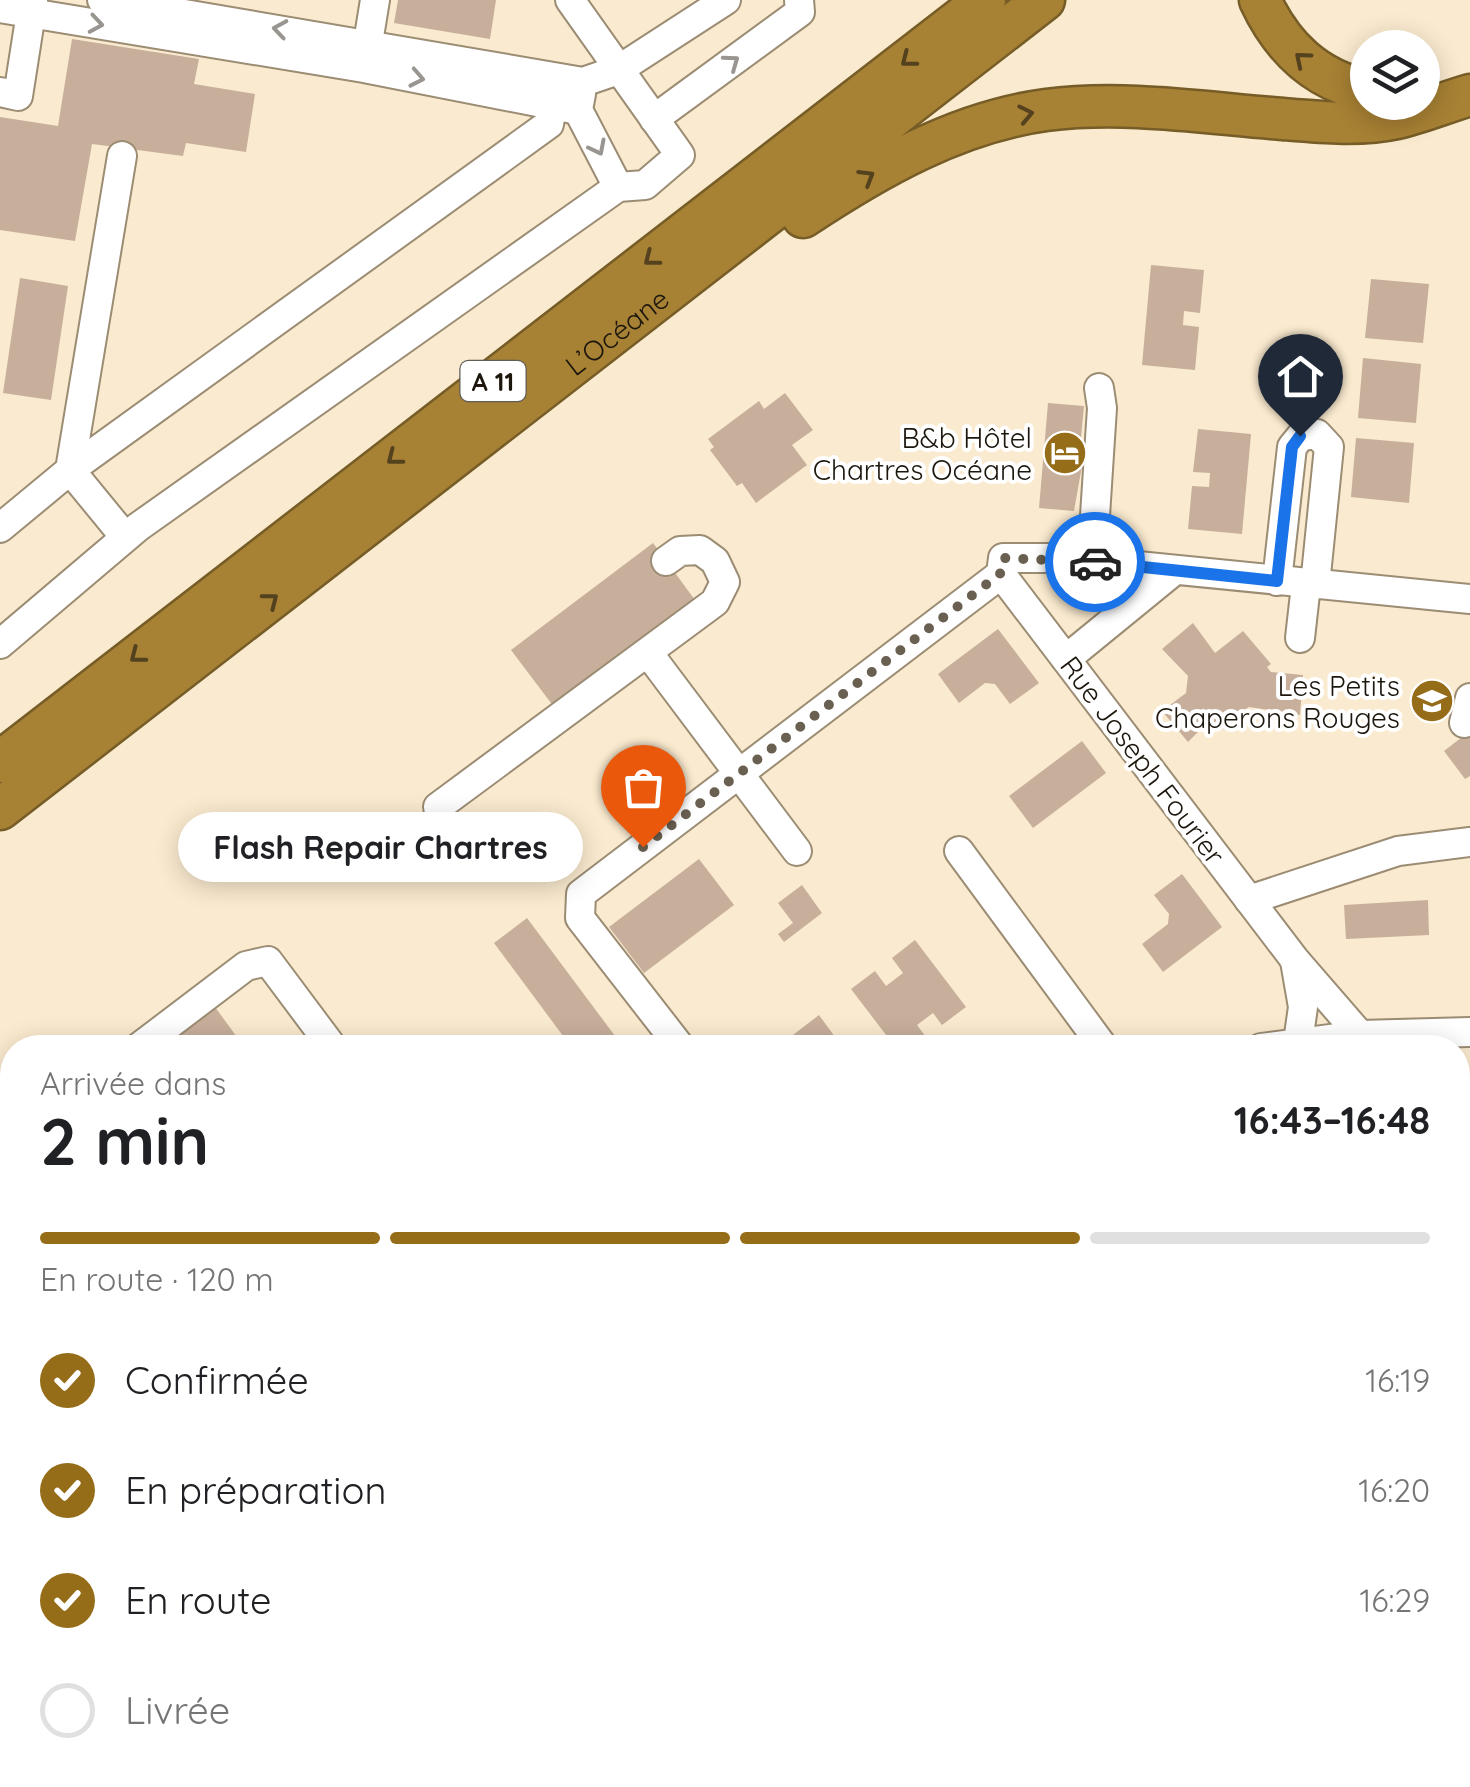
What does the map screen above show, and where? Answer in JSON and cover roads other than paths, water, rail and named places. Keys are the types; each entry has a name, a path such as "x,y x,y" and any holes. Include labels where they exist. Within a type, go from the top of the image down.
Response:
{"highway":[{"name":"L’Océane","path":"0,762 985,0"},
{"name":"L’Océane","path":"0,809 1044,0"},
{"path":"1260,0 1277,36 1308,66 1350,88"},
{"path":"1440,86 1470,77"},
{"path":"706,263 763,245 882,167 1004,118 1045,110 1122,107 1324,122 1395,118 1470,95"}],"street":[{"path":"102,0 568,94"},
{"path":"366,56 375,0"},
{"path":"0,644 126,537 618,187 645,185 680,154 570,0"},
{"path":"0,528 70,470 548,124 568,94 618,70 726,0"},
{"path":"654,119 800,12 800,0"},
{"path":"0,8 32,7 366,56"},
{"path":"0,92 18,96 32,7"},
{"path":"568,94 618,187"},
{"path":"122,156 70,470 126,537"},
{"path":"1092,562 1102,408 1098,388"},
{"path":"1277,581 1292,447 1300,436 1317,434 1329,446 1300,638"},
{"path":"438,807 715,602 724,582 715,561 700,550 680,551 666,561"},
{"path":"672,1035 580,918 581,894 1002,566 1092,562 1470,598"},
{"name":"Rue Joseph Fourier","path":"1002,566 1066,659 1295,960 1362,1035"},
{"path":"1066,659 1174,570"},
{"path":"649,654 737,776 798,852"},
{"path":"1249,900 1398,851 1470,842"},
{"path":"960,850 1095,1035"},
{"path":"155,1035 246,966 268,960 324,1035"},
{"path":"1295,960 1302,988 1299,1035"},
{"path":"1425,1035 1470,1032"}],"place":[{"name":"B&b Hôtel Chartres Océane","path":"1065,453"},
{"name":"Les Petits Chaperons Rouges","path":"1432,701"},
{"name":"Flash Repair Chartres","path":"643,847"}]}
